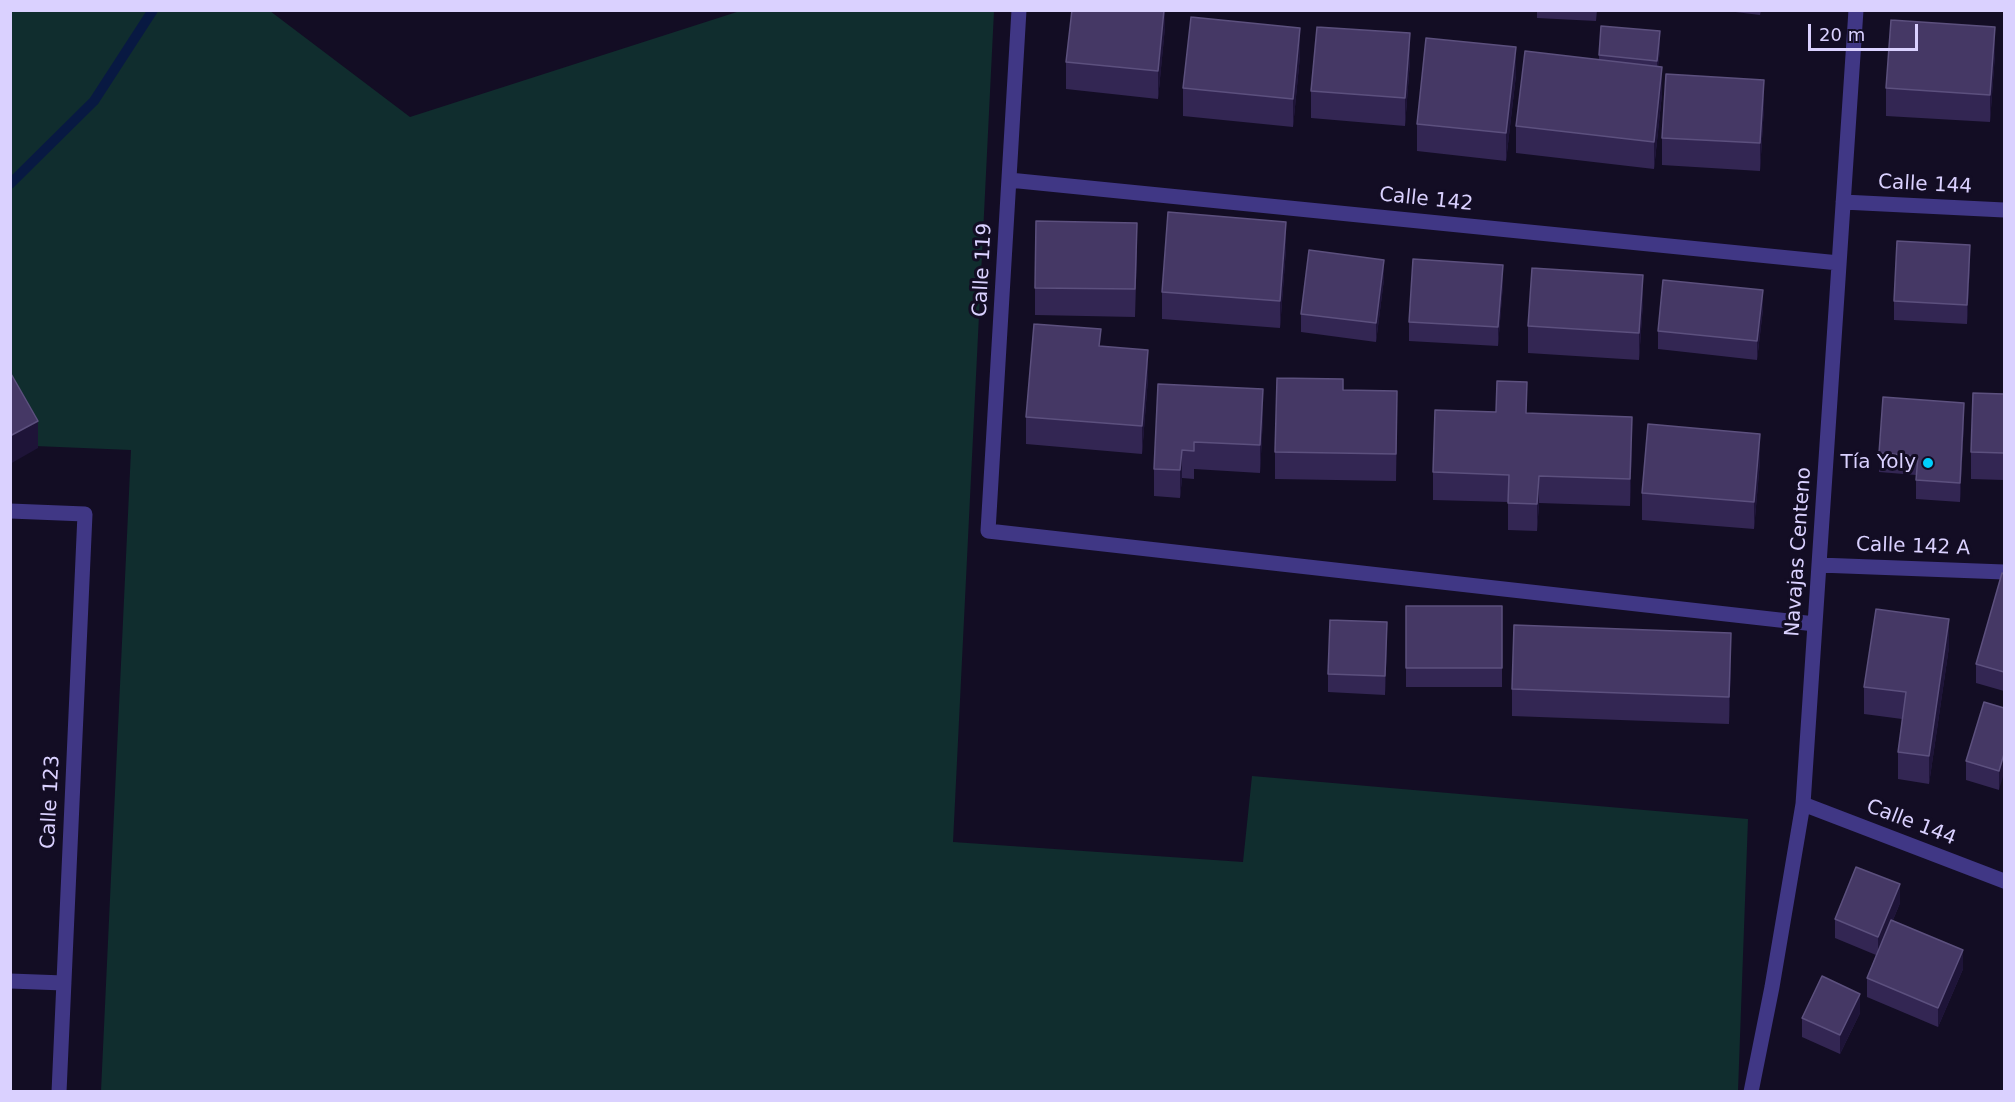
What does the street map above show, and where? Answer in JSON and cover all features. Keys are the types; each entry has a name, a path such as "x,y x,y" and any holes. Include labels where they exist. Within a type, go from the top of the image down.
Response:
{"street":[{"name":"Calle 119","path":"1019,10 988,531 1815,624"},
{"name":"Navajas Centeno","path":"1751,1092 1772,987 1803,804 1856,10"},
{"name":"Calle 142","path":"1009,180 1839,262"},
{"name":"Calle 144","path":"1843,202 2004,210"},
{"name":"Calle 123","path":"10,511 85,514 59,1092"},
{"name":"Calle 142 A","path":"1819,565 2004,572"},
{"name":"Calle 144","path":"1803,804 2004,881"},
{"path":"10,981 64,983"}],"green space":[{"path":"11,11 270,11 410,117 740,11 994,11 953,842 1243,862 1252,776 1748,819 1738,1091 101,1091 131,450 11,445"}],"building":[{"path":"1072,10 1164,10 1158,71 1066,62"},
{"path":"1191,17 1300,28 1293,99 1183,88"},
{"path":"1891,20 1995,27 1990,95 1886,88"},
{"path":"1601,26 1660,31 1657,61 1599,55"},
{"path":"1317,27 1410,33 1405,98 1311,91"},
{"path":"1426,38 1516,47 1506,133 1417,124"},
{"path":"1525,51 1662,67 1654,142 1516,126"},
{"path":"1666,74 1764,80 1760,143 1662,138"},
{"path":"1168,212 1286,222 1280,301 1162,292"},
{"path":"1036,221 1137,223 1135,289 1035,288"},
{"path":"1897,241 1970,245 1967,305 1894,301"},
{"path":"1309,250 1384,260 1376,323 1301,314"},
{"path":"1413,259 1503,265 1498,327 1409,322"},
{"path":"1532,268 1643,275 1639,333 1528,326"},
{"path":"1663,280 1763,290 1757,341 1658,331"},
{"path":"1034,324 1101,329 1099,346 1148,350 1142,426 1026,417"},
{"path":"10,372 38,421 10,436"},
{"path":"1277,378 1343,379 1343,390 1397,391 1396,454 1275,452"},
{"path":"1497,381 1527,382 1526,413 1632,417 1630,479 1539,476 1537,504 1508,503 1509,475 1433,472 1435,410 1496,412"},
{"path":"1158,384 1263,389 1260,445 1194,442 1194,451 1182,450 1180,470 1154,469"},
{"path":"1973,393 2004,394 2004,453 1971,452"},
{"path":"1883,397 1964,403 1960,483 1916,480 1918,456 1879,453"},
{"path":"1648,424 1760,434 1754,502 1642,493"},
{"path":"2002,573 2004,574 2004,672 1976,664"},
{"path":"1406,606 1502,606 1502,668 1406,668"},
{"path":"1876,609 1949,619 1929,756 1898,752 1906,692 1864,687"},
{"path":"1330,620 1387,622 1385,676 1328,674"},
{"path":"1514,625 1731,633 1729,697 1512,689"},
{"path":"1984,702 2004,708 2004,754 1999,771 1966,761"},
{"path":"1856,867 1900,884 1878,937 1835,919"},
{"path":"1891,920 1963,950 1938,1008 1867,978"},
{"path":"1822,976 1860,994 1840,1035 1802,1018"}],"waterway":[{"path":"10,184 94,101 153,10"}],"place":[{"name":"Tía Yoly","path":"1928,463"}]}
